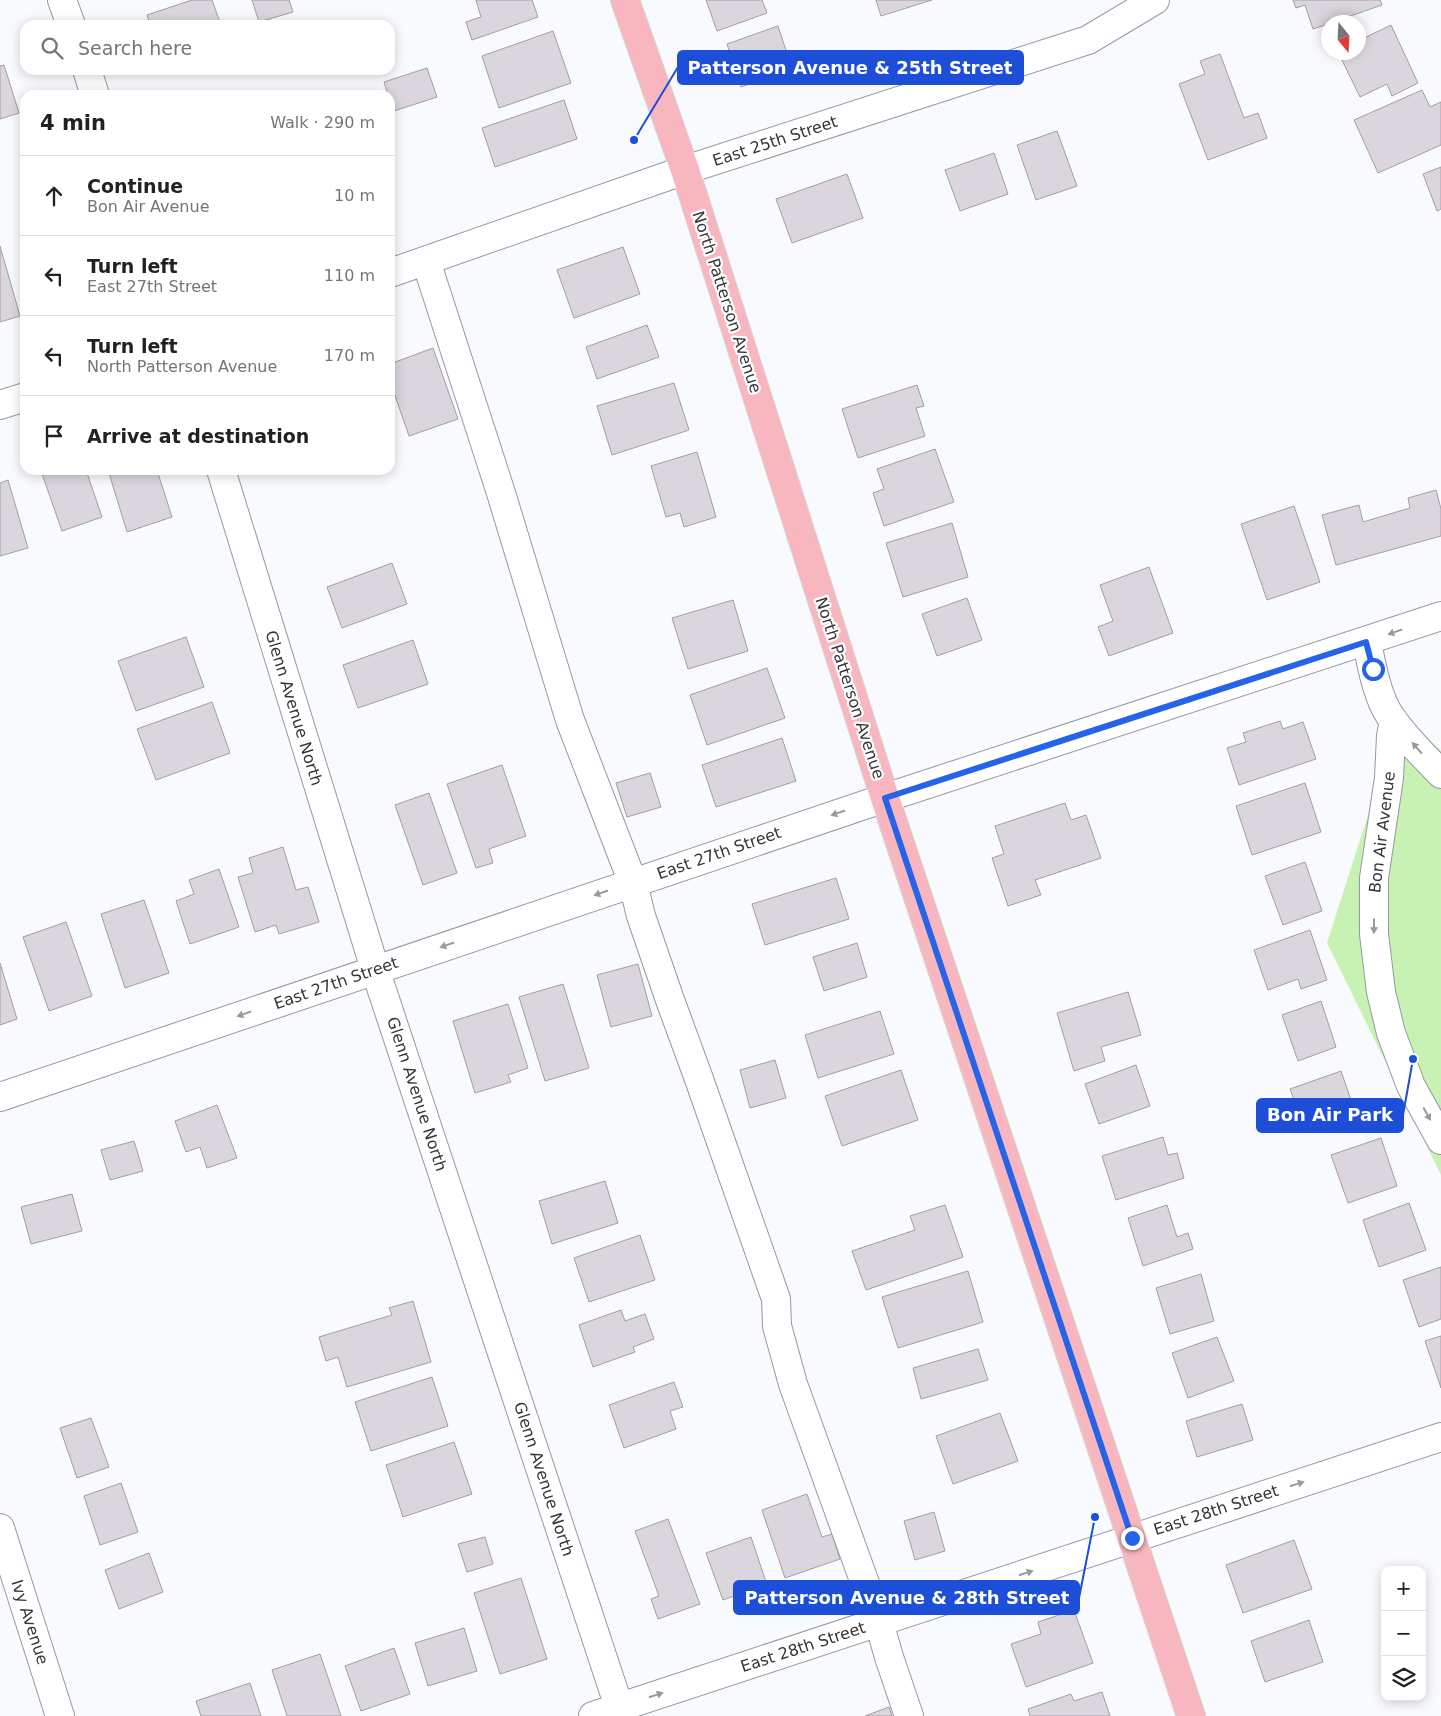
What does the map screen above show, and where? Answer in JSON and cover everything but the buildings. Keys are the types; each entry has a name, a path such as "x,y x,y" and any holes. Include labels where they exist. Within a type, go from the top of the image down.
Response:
{"main road":[{"name":"North Patterson Avenue","path":"625,0 685,170 885,798 1191,1716"}],"street":[{"path":"62,0 69,20"},
{"name":"East 25th Street","path":"395,271 685,170 1088,40 1155,0"},
{"path":"88,75 93,90"},
{"path":"426,261 501,492 570,720 632,883 641,916 670,1000 776,1299 777,1326 793,1384 880,1622 889,1657 909,1716"},
{"path":"0,405 20,399"},
{"name":"Glenn Avenue North","path":"223,475 375,969 621,1712"},
{"name":"East 27th Street","path":"0,1097 885,798 1441,616"},
{"path":"1366,642 1386,708 1394,721 1441,774"},
{"name":"Bon Air Avenue","path":"1394,721 1391,736 1389,778 1374,878 1374,934 1381,992 1391,1033 1411,1086 1441,1140"},
{"name":"East 28th Street","path":"593,1716 621,1712 880,1622 1441,1437"},
{"name":"Ivy Avenue","path":"0,1528 60,1716"}],"green space":[{"path":"1401,712 1441,751 1441,1175 1327,943"}],"place":[{"name":"Patterson Avenue & 25th Street","path":"634,140"},
{"name":"Bon Air Park","path":"1413,1059"},
{"name":"Patterson Avenue & 28th Street","path":"1095,1517"}],"route":[{"path":"1132,1538 885,798 1366,642 1373,669"}]}
